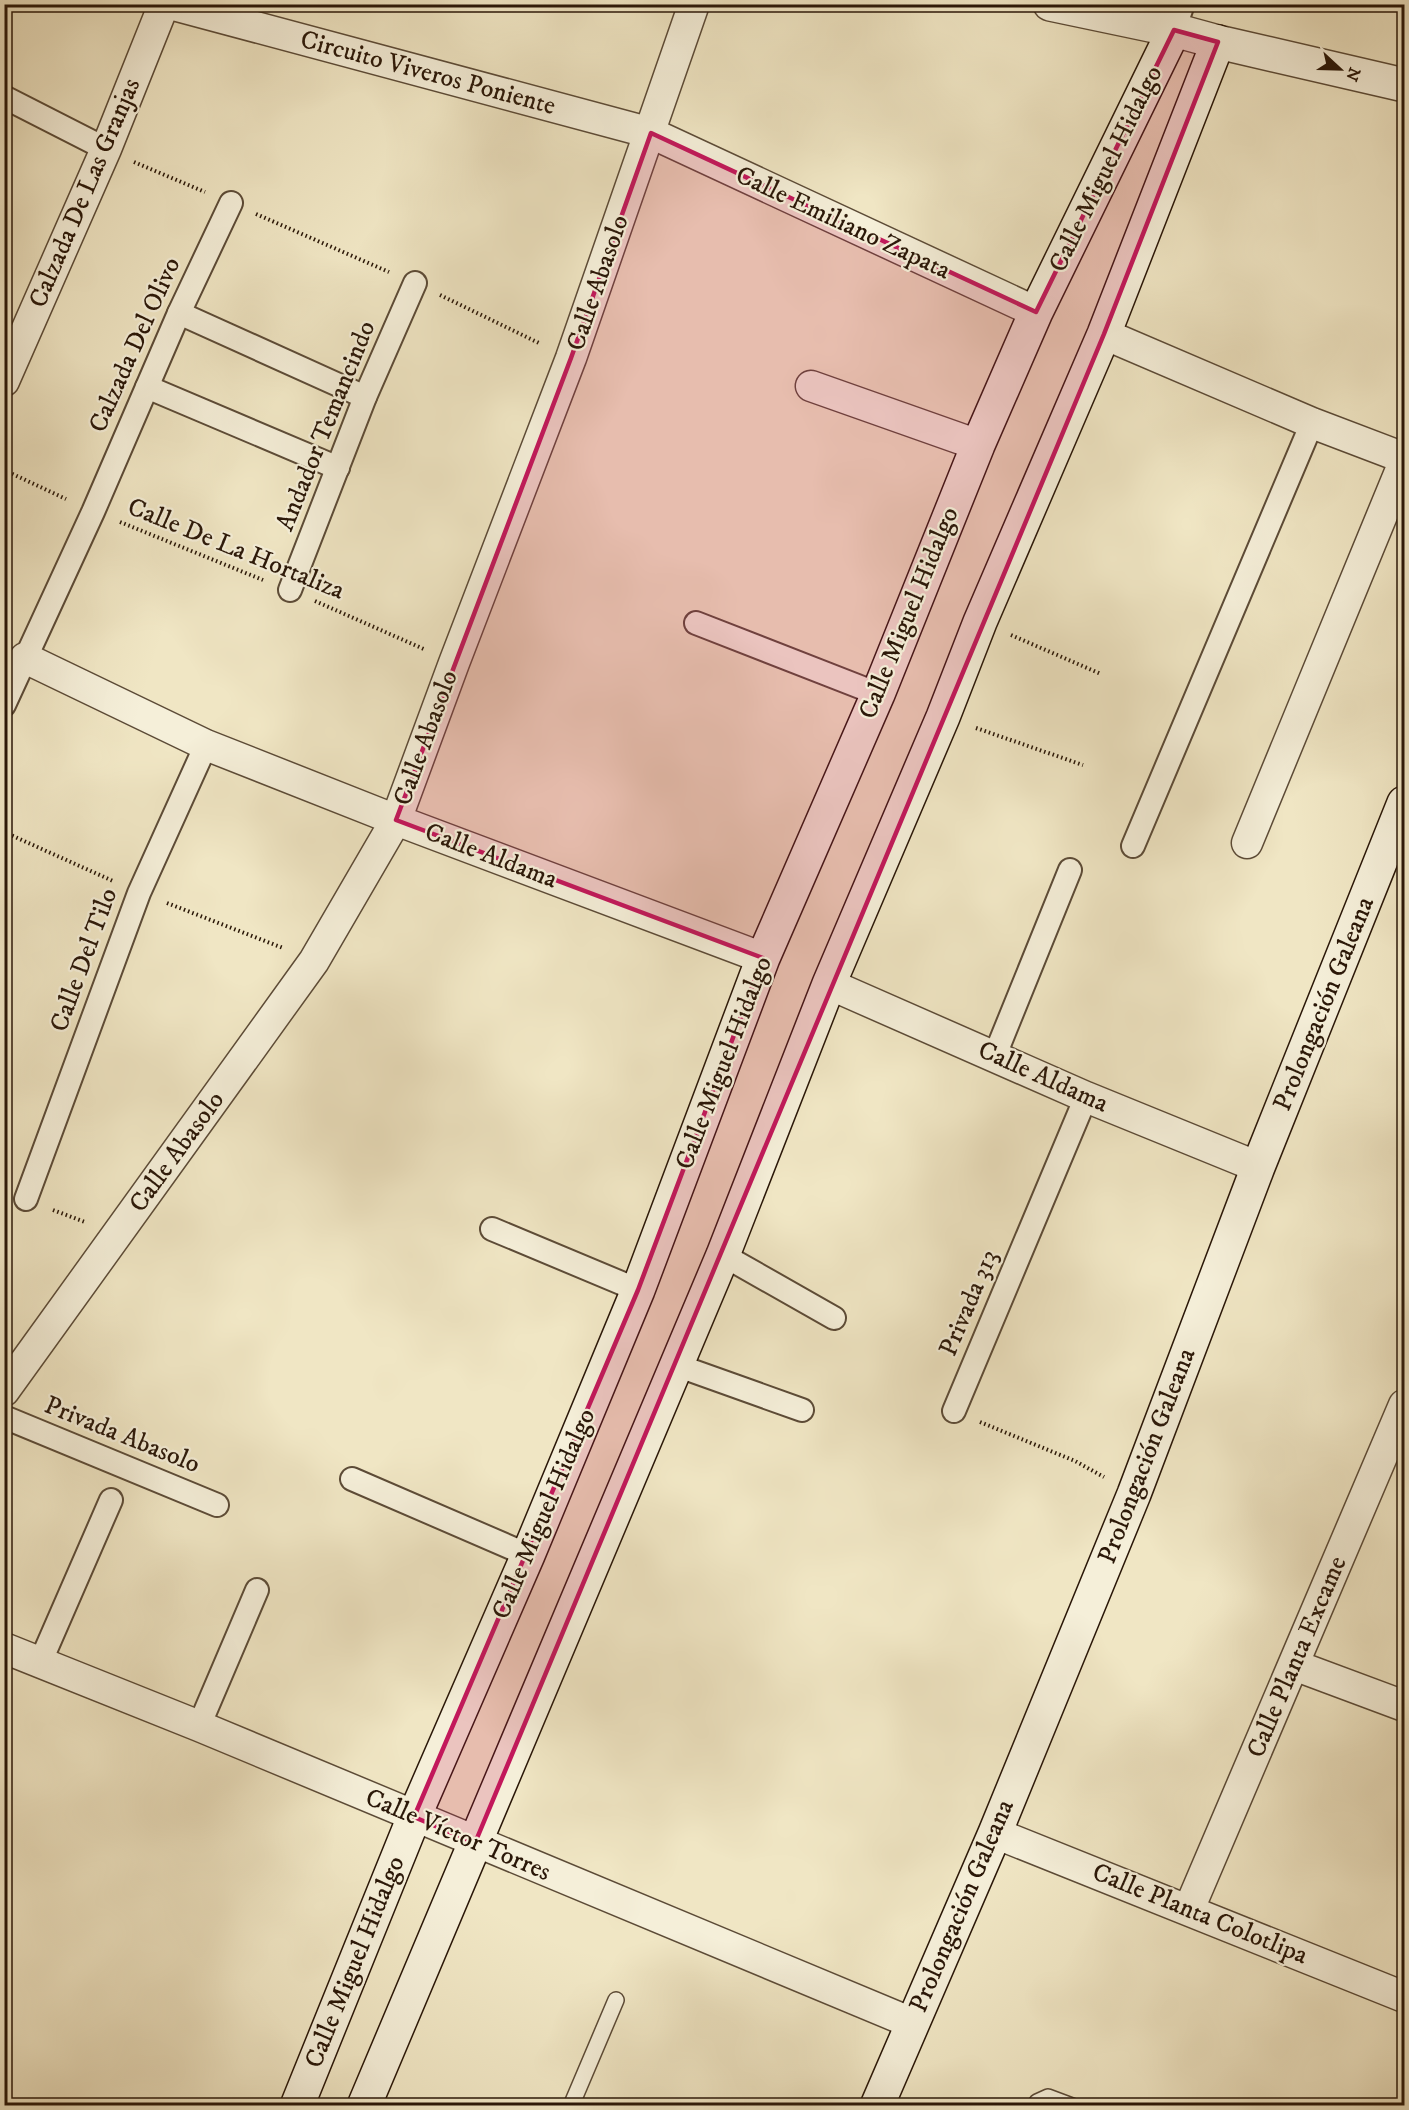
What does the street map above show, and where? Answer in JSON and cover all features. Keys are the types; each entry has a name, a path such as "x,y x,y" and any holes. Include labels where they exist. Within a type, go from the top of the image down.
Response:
{"main road":[{"path":"1050,4 1179,17 1218,42 1404,85"},
{"name":"Calle Miguel Hidalgo","path":"297,2106 414,1817 528,1555 638,1290 763,958 878,694 978,446 1036,312 1179,17"},
{"name":"Calle Miguel Hidalgo","path":"364,2106 723,1255 829,984 943,717 980,622 1104,334 1218,42"},
{"name":"Prolongación Galeana","path":"878,2106 1134,1494 1258,1167 1404,803"}],"street":[{"name":"Calzada De Las Granjas","path":"4,381 106,149 164,4"},
{"name":"Circuito Viveros Poniente","path":"170,4 651,133"},
{"name":"Calle Abasolo","path":"4,1391 314,961 396,820 572,358 694,4"},
{"path":"4,97 106,149"},
{"name":"Calle Emiliano Zapata","path":"651,133 1036,312"},
{"name":"Calzada Del Olivo","path":"4,705 231,203"},
{"name":"Andador Temancindo","path":"290,590 365,397 415,283"},
{"path":"180,312 365,397"},
{"path":"1104,334 1404,460 1247,843"},
{"path":"811,386 978,446"},
{"path":"147,387 338,468"},
{"path":"1133,846 1312,423"},
{"path":"696,622 878,694"},
{"name":"Calle Aldama","path":"25,658 206,745 396,820 763,958"},
{"name":"Calle Del Tilo","path":"26,1199 139,893 206,745"},
{"path":"995,1055 1070,870"},
{"name":"Calle Aldama","path":"829,984 1086,1096 1258,1167"},
{"name":"Privada 313","path":"954,1411 1086,1096"},
{"path":"492,1229 638,1290"},
{"path":"723,1255 834,1318"},
{"path":"676,1365 802,1410"},
{"name":"Calle Planta Excame","path":"1189,1909 1403,1413"},
{"name":"Privada Abasolo","path":"4,1417 217,1505"},
{"path":"352,1479 528,1555"},
{"path":"40,1664 111,1500"},
{"path":"199,1726 257,1590"},
{"name":"Calle Víctor Torres","path":"4,1648 199,1726 475,1843 912,2023"},
{"path":"1294,1665 1404,1706"},
{"name":"Calle Planta Colotlipa","path":"994,1833 1189,1909 1404,1997"}],"lane":[{"path":"571,2106 616,2000"},
{"path":"1035,2106 1037,2102 1048,2097 1072,2106"}],"path":[{"path":"106,149 231,203"},
{"name":"Calle De La Hortaliza","path":"4,470 93,512 290,590 454,663"},
{"path":"980,622 1101,674"},
{"path":"943,717 1083,765"},
{"path":"26,1199 117,1235"},
{"path":"954,1411 1075,1461"}],"highlighted area":[{"path":"1174,30 1218,42 1104,334 475,1843 414,1817 638,1290 763,958 396,820 571,358 651,133 1036,312"}]}
